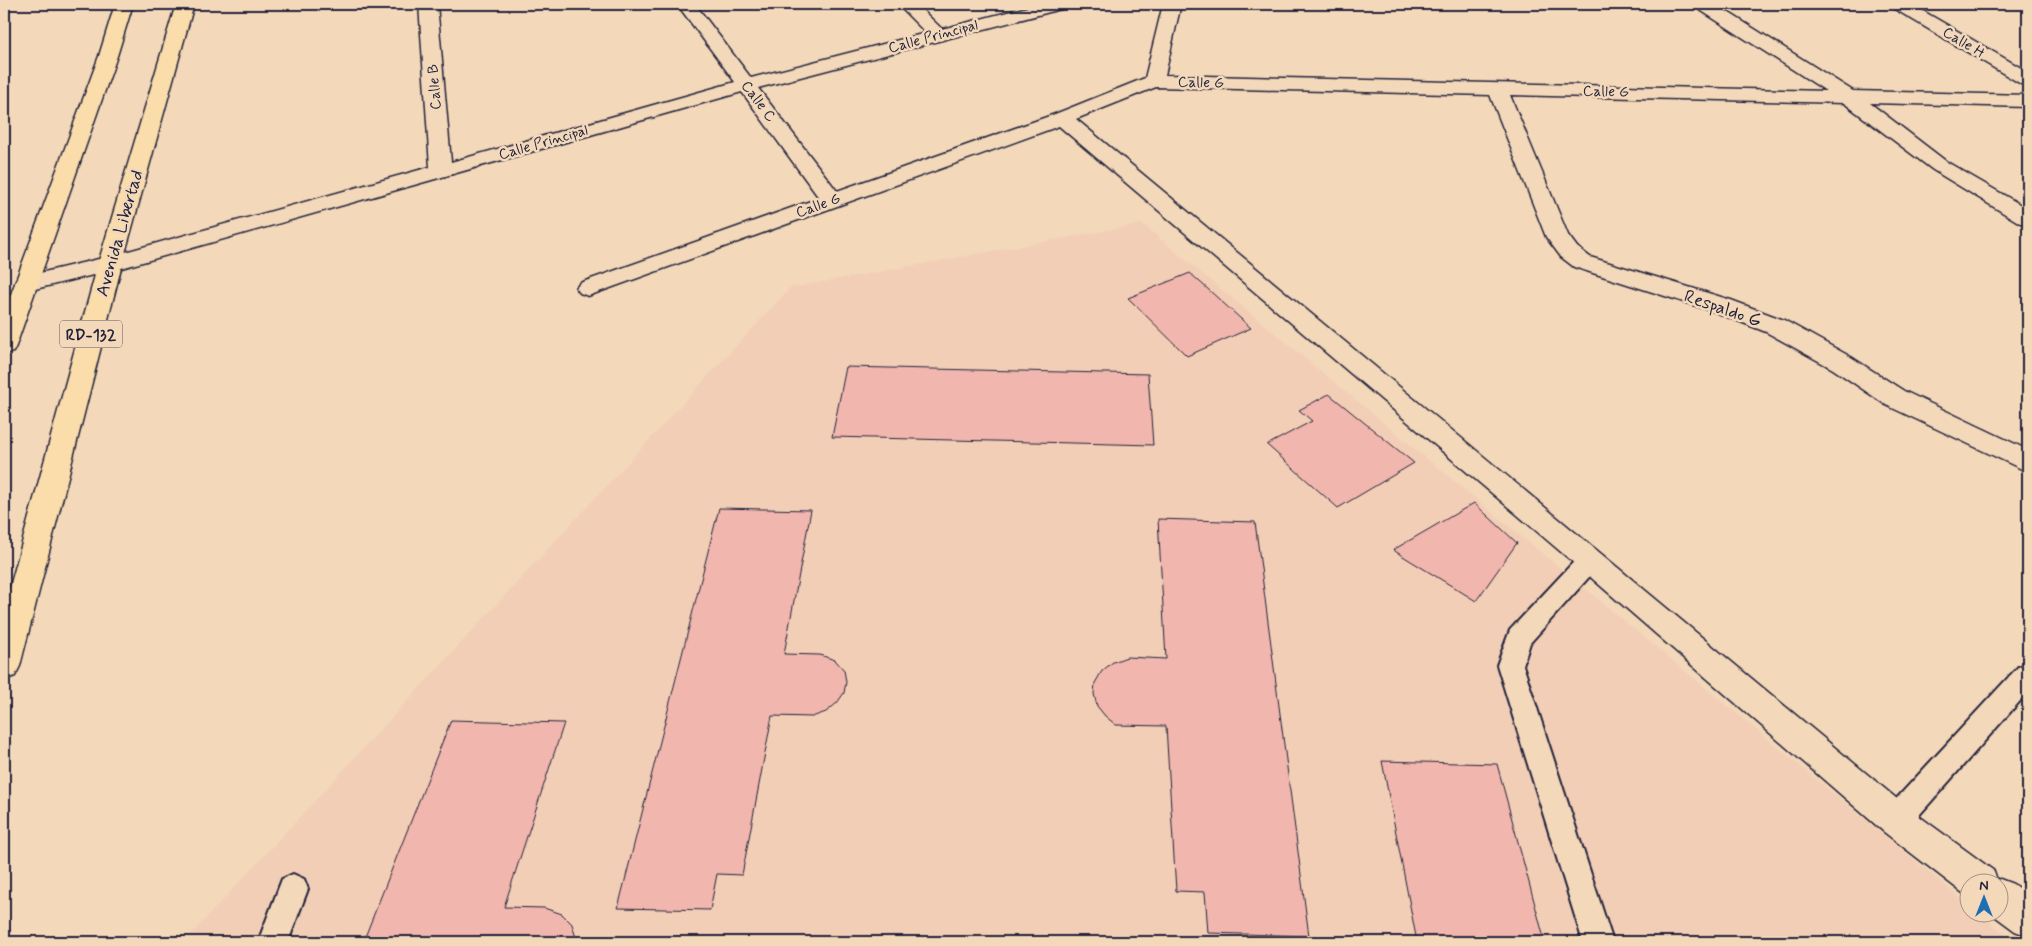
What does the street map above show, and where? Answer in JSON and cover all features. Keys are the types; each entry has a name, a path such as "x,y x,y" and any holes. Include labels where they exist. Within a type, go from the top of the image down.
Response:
{"main road":[{"path":"4,346 108,56 124,4"},
{"name":"Avenida Libertad","path":"4,666 110,264 185,4"}],"street":[{"name":"Calle B","path":"428,4 441,171"},
{"name":"Calle C","path":"686,4 832,200"},
{"path":"906,4 938,35"},
{"name":"Calle Principal","path":"26,283 110,264 747,85 1059,4"},
{"path":"1154,81 1172,4"},
{"path":"1703,4 1849,97 1940,166 2028,218"},
{"name":"Calle H","path":"1899,4 2028,80"},
{"name":"Calle G","path":"588,288 1062,118 1154,81 2028,101"},
{"name":"Respaldo G","path":"1498,89 1557,236 1569,252 1582,262 1723,306 1775,326 1842,364 1895,398 2028,462"},
{"path":"1062,118 1590,560 1896,820 1969,874"}],"lane":[{"path":"1590,560 1520,638 1510,665 1598,942"},
{"path":"1896,820 2027,675"},
{"path":"273,942 293,889"}],"shaded area":[{"path":"1142,224 1960,898 1960,924 1992,924 2015,942 184,942 790,288"}],"building":[{"path":"1190,273 1251,328 1187,356 1128,298"},
{"path":"846,367 1148,374 1153,445 832,437"},
{"path":"1329,394 1414,463 1338,508 1267,445 1312,421 1299,410"},
{"path":"1474,503 1517,543 1476,601 1393,550"},
{"path":"719,508 811,510 784,654 820,655 835,660 844,670 846,682 844,693 837,703 826,712 812,717 772,716 742,875 717,874 710,910 618,908"},
{"path":"1158,519 1255,522 1309,936 1208,933 1205,892 1176,891 1166,726 1116,725 1097,706 1094,694 1095,683 1102,671 1113,662 1127,657 1166,659"},
{"path":"451,720 564,723 504,907 544,908 562,914 572,924 576,938 575,942 363,942"},
{"path":"1382,761 1497,764 1545,942 1417,942"}]}
